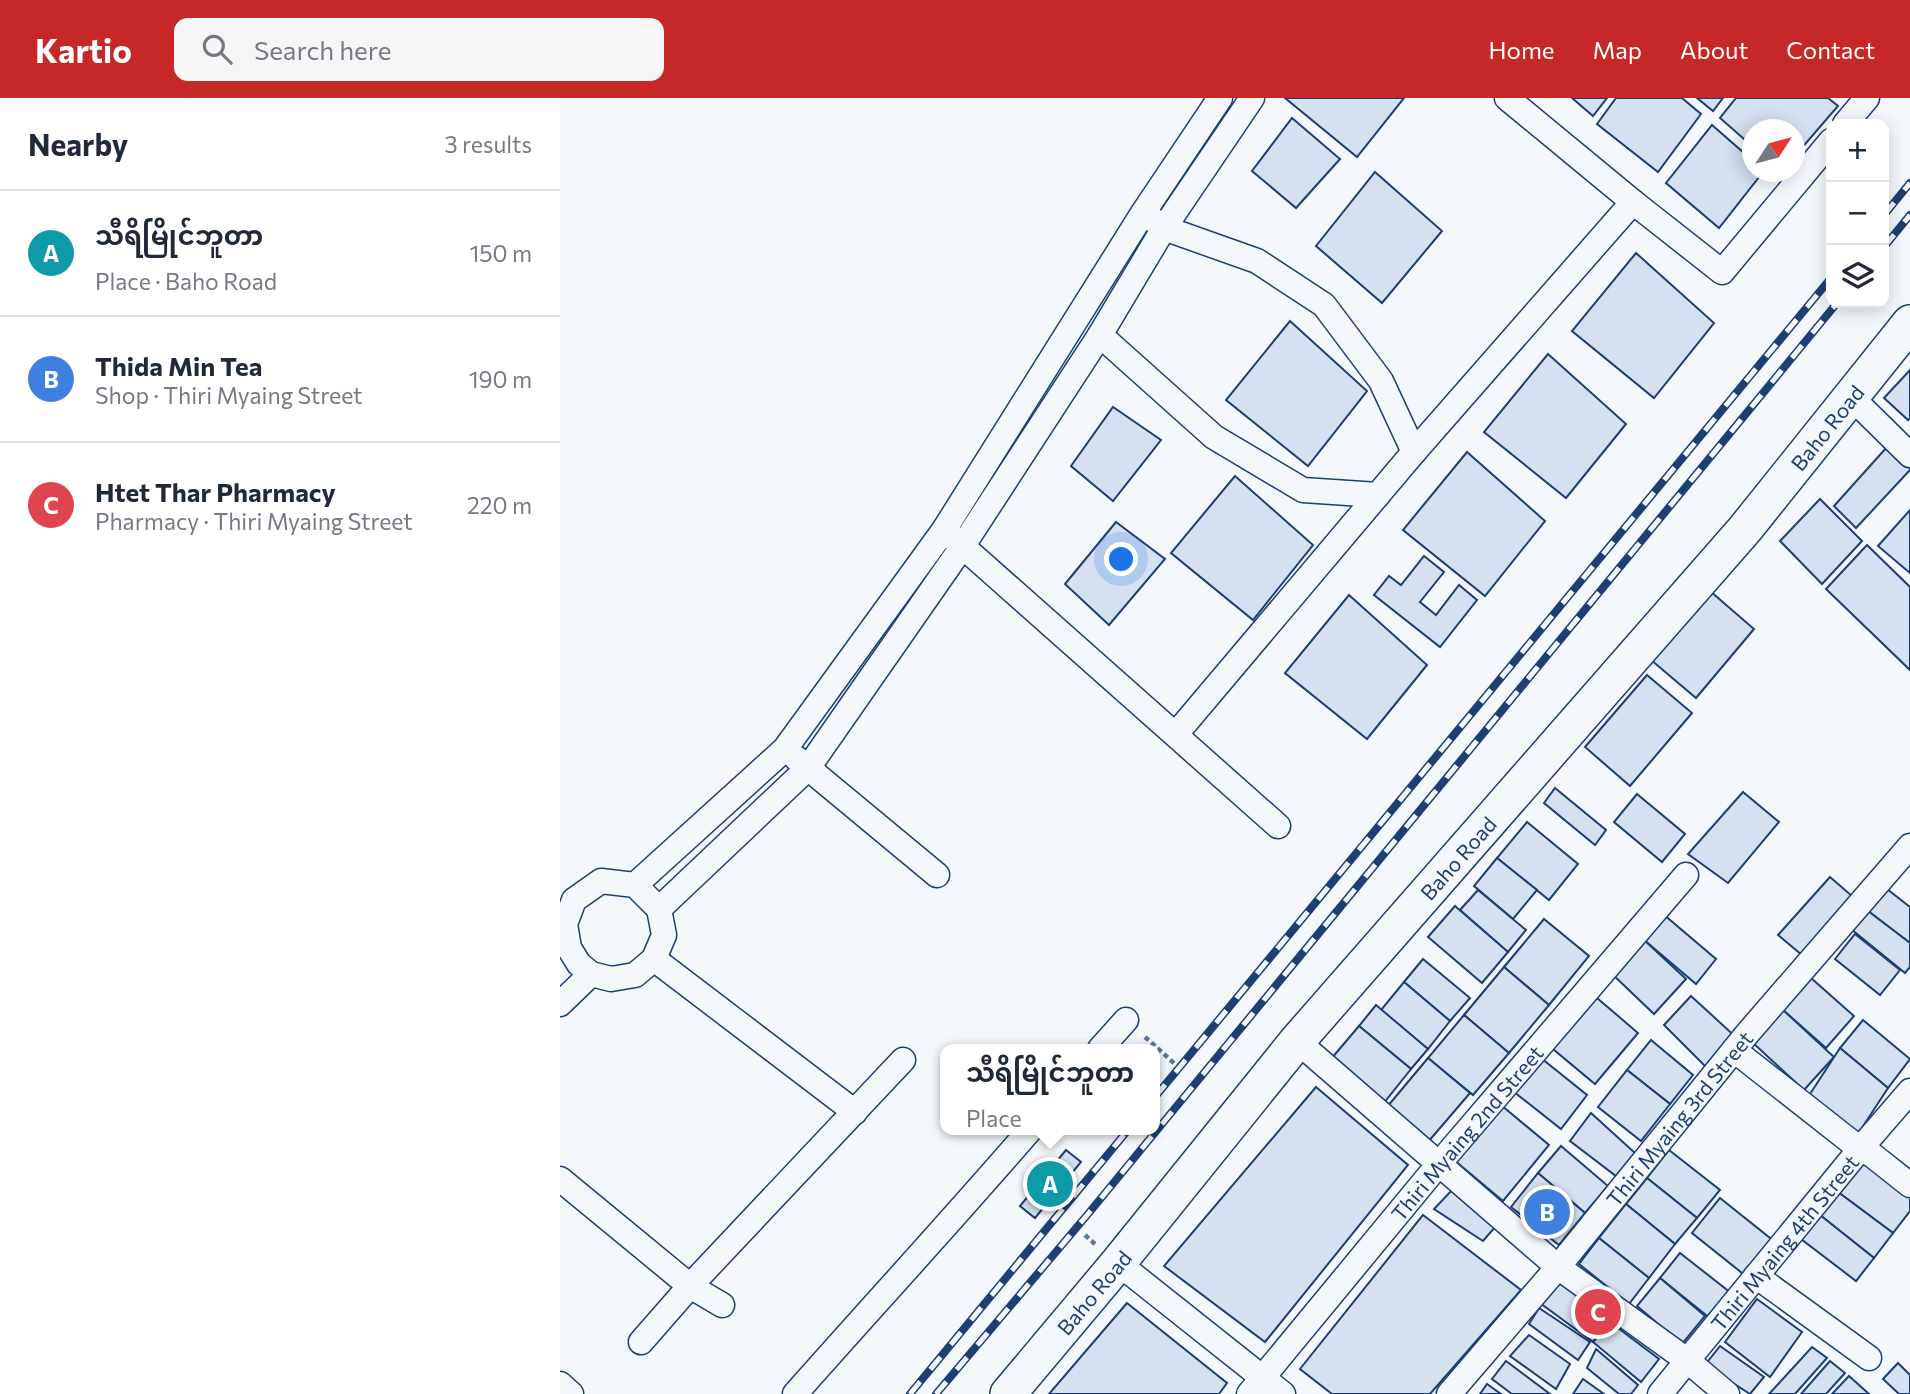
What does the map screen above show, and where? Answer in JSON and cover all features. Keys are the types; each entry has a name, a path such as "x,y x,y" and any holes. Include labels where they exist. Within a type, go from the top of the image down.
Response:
{"main road":[{"name":"Baho Road","path":"1008,1394 1118,1263 1297,1041 1745,529 1910,323"}],"street":[{"path":"659,909 808,768 953,539 1094,291 1220,98"},
{"path":"635,884 786,749 953,539 1100,335 1164,228 1252,98"},
{"path":"1507,98 1722,272 1826,147"},
{"path":"1848,119 1861,100"},
{"path":"1176,734 1414,452 1633,202"},
{"path":"1143,213 1164,228 1257,261 1325,305 1381,381 1414,452"},
{"path":"1094,291 1118,306"},
{"path":"1100,335 1214,437 1303,490 1378,495"},
{"path":"1850,396 1910,455"},
{"path":"953,539 1278,826"},
{"path":"786,749 937,875"},
{"name":"Thiri Myaing 3rd Street","path":"1449,1394 1558,1267 1734,1050 1910,846"},
{"name":"Thiri Myaing 2nd Street","path":"1255,1386 1438,1165 1685,875"},
{"path":"601,881 635,884 659,909 664,935 654,959 635,975 611,979 591,974 565,953 565,924 574,900 601,881"},
{"path":"654,959 855,1112"},
{"path":"560,1004 591,974"},
{"path":"1104,1044 1126,1020"},
{"path":"1297,1041 1558,1267 1688,1361 1727,1394"},
{"path":"1734,1050 1910,1185"},
{"path":"642,1342 690,1286 903,1060"},
{"name":"Thiri Myaing 4th Street","path":"1660,1394 1910,1091"},
{"path":"794,1394 1026,1135"},
{"path":"560,1179 690,1286 722,1305"},
{"path":"1118,1263 1255,1386 1283,1394"},
{"path":"1756,1276 1869,1358"},
{"path":"560,1384 571,1394"}],"path":[{"path":"1126,1020 1152,1044"},
{"path":"1160,1051 1175,1065"}],"building":[{"path":"1285,98 1404,98 1357,157"},
{"path":"1572,98 1607,98 1593,116"},
{"path":"1616,98 1682,98 1701,114 1658,172 1597,124"},
{"path":"1697,98 1723,98 1713,111"},
{"path":"1736,98 1828,98 1838,106 1805,144 1805,119 1742,119 1742,137 1720,118"},
{"path":"1292,118 1340,159 1296,208 1252,171"},
{"path":"1712,125 1742,151 1742,182 1755,182 1719,228 1666,183"},
{"path":"1375,172 1442,231 1382,303 1316,246"},
{"path":"1636,253 1714,323 1654,398 1572,331"},
{"path":"1290,321 1367,391 1308,466 1226,400"},
{"path":"1548,354 1626,424 1566,498 1484,432"},
{"path":"1910,370 1910,418 1908,420 1884,398"},
{"path":"1113,407 1161,440 1113,501 1071,466"},
{"path":"1887,447 1910,470 1856,528 1834,506"},
{"path":"1467,452 1545,521 1485,596 1403,530"},
{"path":"1235,476 1313,545 1253,620 1171,553"},
{"path":"1820,499 1862,541 1822,584 1780,541"},
{"path":"1910,510 1910,573 1878,546"},
{"path":"1116,522 1165,559 1109,625 1065,584"},
{"path":"1867,545 1910,587 1910,670 1826,589"},
{"path":"1424,556 1444,572 1420,602 1436,615 1459,585 1477,600 1440,647 1374,595 1389,576 1401,585"},
{"path":"1710,591 1754,629 1696,698 1651,660"},
{"path":"1349,595 1427,665 1367,739 1285,673"},
{"path":"1647,675 1692,713 1630,786 1585,747"},
{"path":"1555,788 1606,830 1595,845 1544,803"},
{"path":"1743,792 1779,822 1728,883 1688,854"},
{"path":"1637,794 1685,834 1662,862 1614,822"},
{"path":"1527,822 1578,864 1549,900 1497,858"},
{"path":"1497,858 1537,890 1513,919 1474,886"},
{"path":"1830,877 1852,896 1802,955 1778,935"},
{"path":"1887,889 1910,907 1910,943 1868,911"},
{"path":"1478,890 1526,930 1508,952 1460,910"},
{"path":"1455,906 1508,952 1482,983 1428,937"},
{"path":"1868,911 1910,943 1910,967 1905,973 1851,929"},
{"path":"1663,914 1716,959 1696,984 1643,939"},
{"path":"1544,919 1589,956 1549,1005 1504,967"},
{"path":"1855,934 1900,970 1880,995 1835,959"},
{"path":"1643,939 1686,979 1654,1014 1611,973"},
{"path":"1423,959 1470,998 1450,1021 1404,982"},
{"path":"1504,967 1549,1005 1509,1053 1464,1015"},
{"path":"1811,978 1854,1016 1826,1048 1783,1010"},
{"path":"1404,982 1450,1021 1428,1049 1381,1010"},
{"path":"1590,992 1638,1033 1595,1084 1547,1044"},
{"path":"1691,996 1739,1040 1711,1072 1664,1025"},
{"path":"1376,1005 1428,1049 1411,1069 1359,1026"},
{"path":"1783,1010 1834,1057 1804,1090 1753,1043"},
{"path":"1464,1015 1509,1053 1473,1095 1428,1058"},
{"path":"1863,1020 1910,1059 1888,1088 1840,1048"},
{"path":"1359,1026 1411,1069 1383,1104 1331,1059"},
{"path":"1651,1040 1693,1075 1670,1104 1627,1070"},
{"path":"1840,1048 1888,1088 1856,1137 1810,1094"},
{"path":"1536,1054 1587,1095 1561,1129 1509,1088"},
{"path":"1428,1058 1470,1093 1428,1142 1387,1107"},
{"path":"1627,1070 1670,1104 1641,1141 1598,1107"},
{"path":"1316,1087 1408,1165 1265,1342 1164,1266"},
{"path":"1501,1105 1549,1145 1503,1201 1454,1160"},
{"path":"1591,1113 1635,1153 1616,1176 1570,1141"},
{"path":"1561,1146 1608,1186 1585,1213 1538,1173"},
{"path":"1066,1150 1081,1162 1035,1218 1020,1206"},
{"path":"1669,1150 1720,1190 1697,1218 1647,1178"},
{"path":"1863,1158 1910,1191 1910,1211 1893,1233 1838,1192"},
{"path":"1538,1173 1585,1213 1559,1245 1511,1207"},
{"path":"1647,1178 1697,1218 1675,1244 1626,1204"},
{"path":"1452,1190 1497,1225 1483,1241 1434,1209"},
{"path":"1838,1192 1893,1233 1874,1258 1820,1215"},
{"path":"1720,1198 1775,1242 1747,1277 1692,1233"},
{"path":"1626,1204 1675,1244 1649,1278 1599,1238"},
{"path":"1423,1215 1521,1290 1430,1394 1332,1394 1300,1369"},
{"path":"1820,1215 1874,1258 1856,1281 1801,1239"},
{"path":"1599,1238 1649,1278 1629,1304 1579,1264"},
{"path":"1680,1253 1731,1293 1711,1319 1660,1278"},
{"path":"1660,1278 1705,1316 1682,1344 1637,1306"},
{"path":"1557,1280 1610,1322 1593,1342 1540,1303"},
{"path":"1757,1299 1802,1332 1770,1377 1725,1342"},
{"path":"1127,1303 1227,1383 1219,1394 1049,1394"},
{"path":"1539,1308 1590,1342 1578,1360 1529,1324"},
{"path":"1610,1322 1659,1359 1641,1382 1593,1342"},
{"path":"1529,1335 1570,1364 1556,1389 1510,1356"},
{"path":"1720,1346 1764,1377 1750,1394 1705,1365"},
{"path":"1812,1347 1827,1358 1795,1394 1769,1394"},
{"path":"1596,1349 1638,1385 1631,1394 1619,1394 1587,1368"},
{"path":"1506,1361 1550,1394 1512,1394 1492,1379"},
{"path":"1830,1361 1845,1373 1826,1394 1801,1394"},
{"path":"1898,1363 1910,1375 1910,1394 1899,1394 1883,1379"},
{"path":"1849,1376 1869,1394 1832,1394"},
{"path":"1583,1379 1604,1394 1573,1394"},
{"path":"1487,1384 1501,1394 1480,1394"}],"railway":[{"path":"1889,209 1910,183"},
{"path":"1886,245 1910,215"},
{"path":"1160,1091 1826,284"},
{"path":"1160,1126 1833,308"},
{"path":"910,1394 1124,1135"},
{"path":"936,1394 1153,1135"}],"place":[{"name":"သီရိမြိုင်ဘူတာ","path":"1050,1184"},
{"name":"Thida Min Tea","path":"1547,1212"},
{"name":"Htet Thar Pharmacy","path":"1598,1312"}]}
